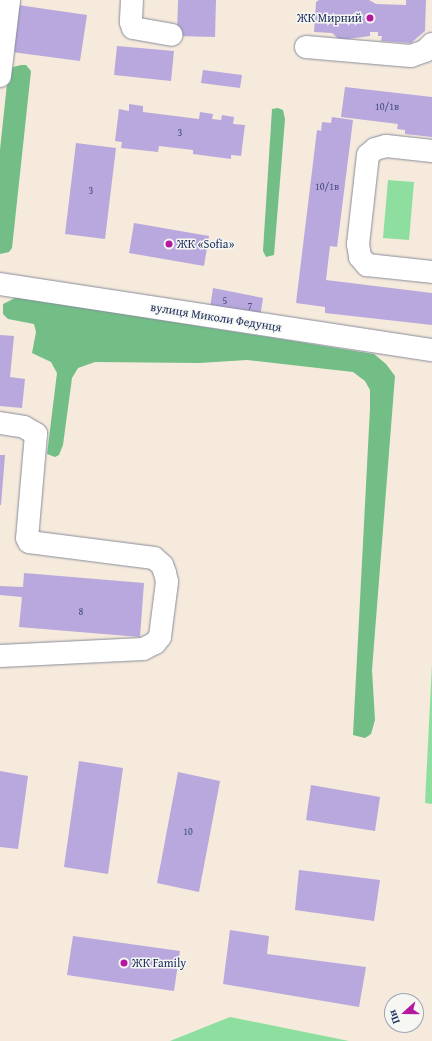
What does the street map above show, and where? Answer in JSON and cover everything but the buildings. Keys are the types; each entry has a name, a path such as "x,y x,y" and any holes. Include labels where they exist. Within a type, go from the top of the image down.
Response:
{"street":[{"path":"0,76 9,0"},
{"path":"132,0 131,22 133,28 171,35"},
{"path":"306,47 411,56 424,51 432,44"},
{"path":"432,151 386,146 375,149 368,155 358,244 360,257 367,265 432,272"},
{"name":"вулиця Миколи Федунця","path":"0,284 432,350"},
{"path":"0,423 24,427 36,434 27,538 29,542 154,558 162,565 167,582 160,637 155,643 143,649 0,656"}],"green space":[{"path":"26,65 31,71 12,248 9,252 0,254 0,150 8,74 13,67"},
{"path":"278,108 283,110 285,119 274,255 266,257 263,251 272,109"},
{"path":"388,180 414,182 409,240 383,238"},
{"path":"17,297 374,354 386,364 395,376 372,670 375,720 371,734 365,738 353,735 370,408 370,390 365,381 353,372 247,360 199,363 95,362 78,368 72,378 63,445 59,455 55,457 47,454 57,373 51,362 32,353 36,332 34,324 8,319 3,314 3,304"},
{"path":"432,664 432,804 425,803"},
{"path":"230,1017 349,1041 170,1041"}],"place":[{"name":"ЖК Мирний","path":"370,18"},
{"name":"ЖК «Sofia»","path":"169,244"},
{"name":"ЖК Family","path":"124,963"}]}
